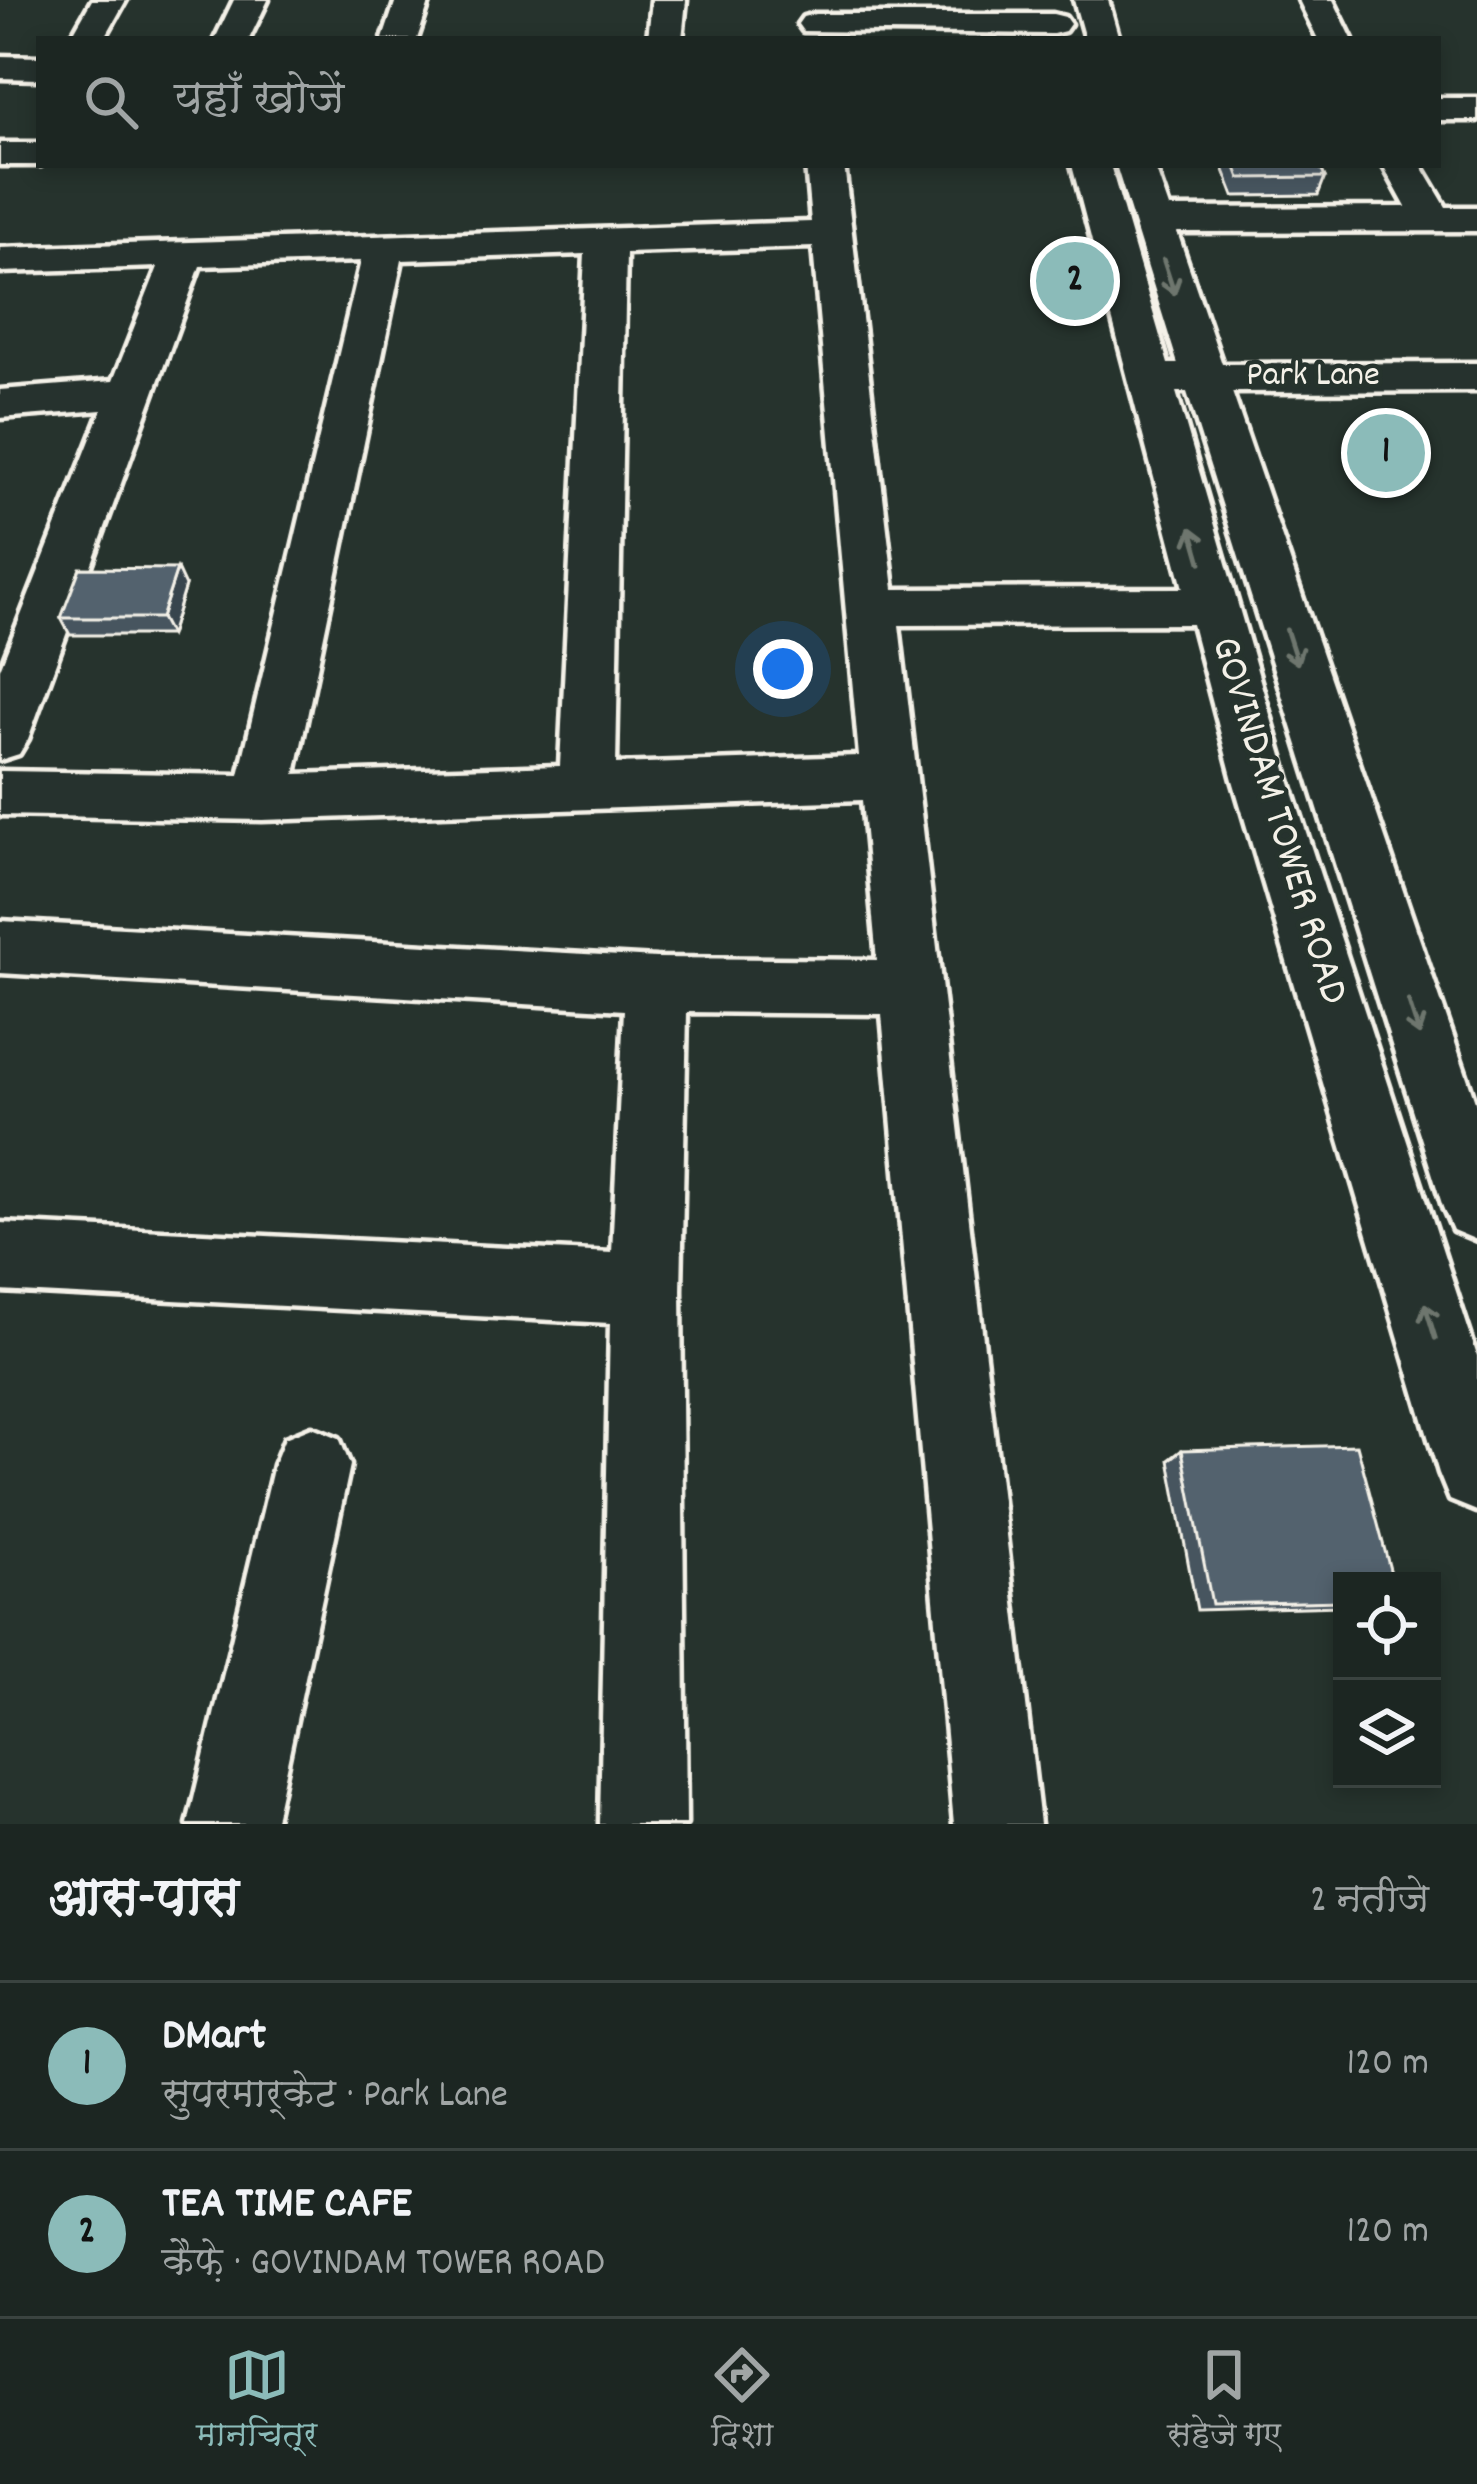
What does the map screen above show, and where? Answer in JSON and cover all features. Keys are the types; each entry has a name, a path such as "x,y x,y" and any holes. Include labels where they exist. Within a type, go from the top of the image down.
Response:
{"street":[{"path":"89,36 110,0"},
{"path":"233,36 251,0"},
{"path":"401,36 413,0"},
{"path":"665,36 669,0"},
{"path":"1091,0 1101,36"},
{"path":"1316,0 1334,36"},
{"path":"815,21 1052,21"},
{"path":"0,67 36,68"},
{"path":"1441,109 1477,109"},
{"path":"0,154 36,154"},
{"path":"825,168 998,1824"},
{"name":"GOVINDAM TOWER ROAD","path":"1092,168 1176,378 1477,1207"},
{"name":"GOVINDAM TOWER ROAD","path":"1137,168 1150,220 1213,606 1262,780 1477,1472"},
{"path":"1404,168 1433,219"},
{"path":"1150,220 1477,219"},
{"path":"0,260 182,258 830,234"},
{"path":"587,787 606,242"},
{"path":"262,798 384,250"},
{"path":"0,739 182,258"},
{"name":"Park Lane","path":"1176,378 1477,377"},
{"path":"0,404 131,394"},
{"path":"870,607 1213,606"},
{"path":"0,794 262,798 889,777"},
{"path":"0,946 656,985 912,987"},
{"path":"643,1824 646,1291 656,985"},
{"path":"5,1270 646,1291"},
{"path":"230,1824 312,1465"}],"building":[{"path":"1236,168 1320,168 1325,177 1240,178"},
{"path":"80,568 177,569 161,618 61,618"},
{"path":"1357,1445 1391,1572 1333,1572 1333,1601 1212,1604 1182,1450"}],"place":[{"name":"TEA TIME CAFE","path":"1075,281"},
{"name":"DMart","path":"1386,453"}]}
